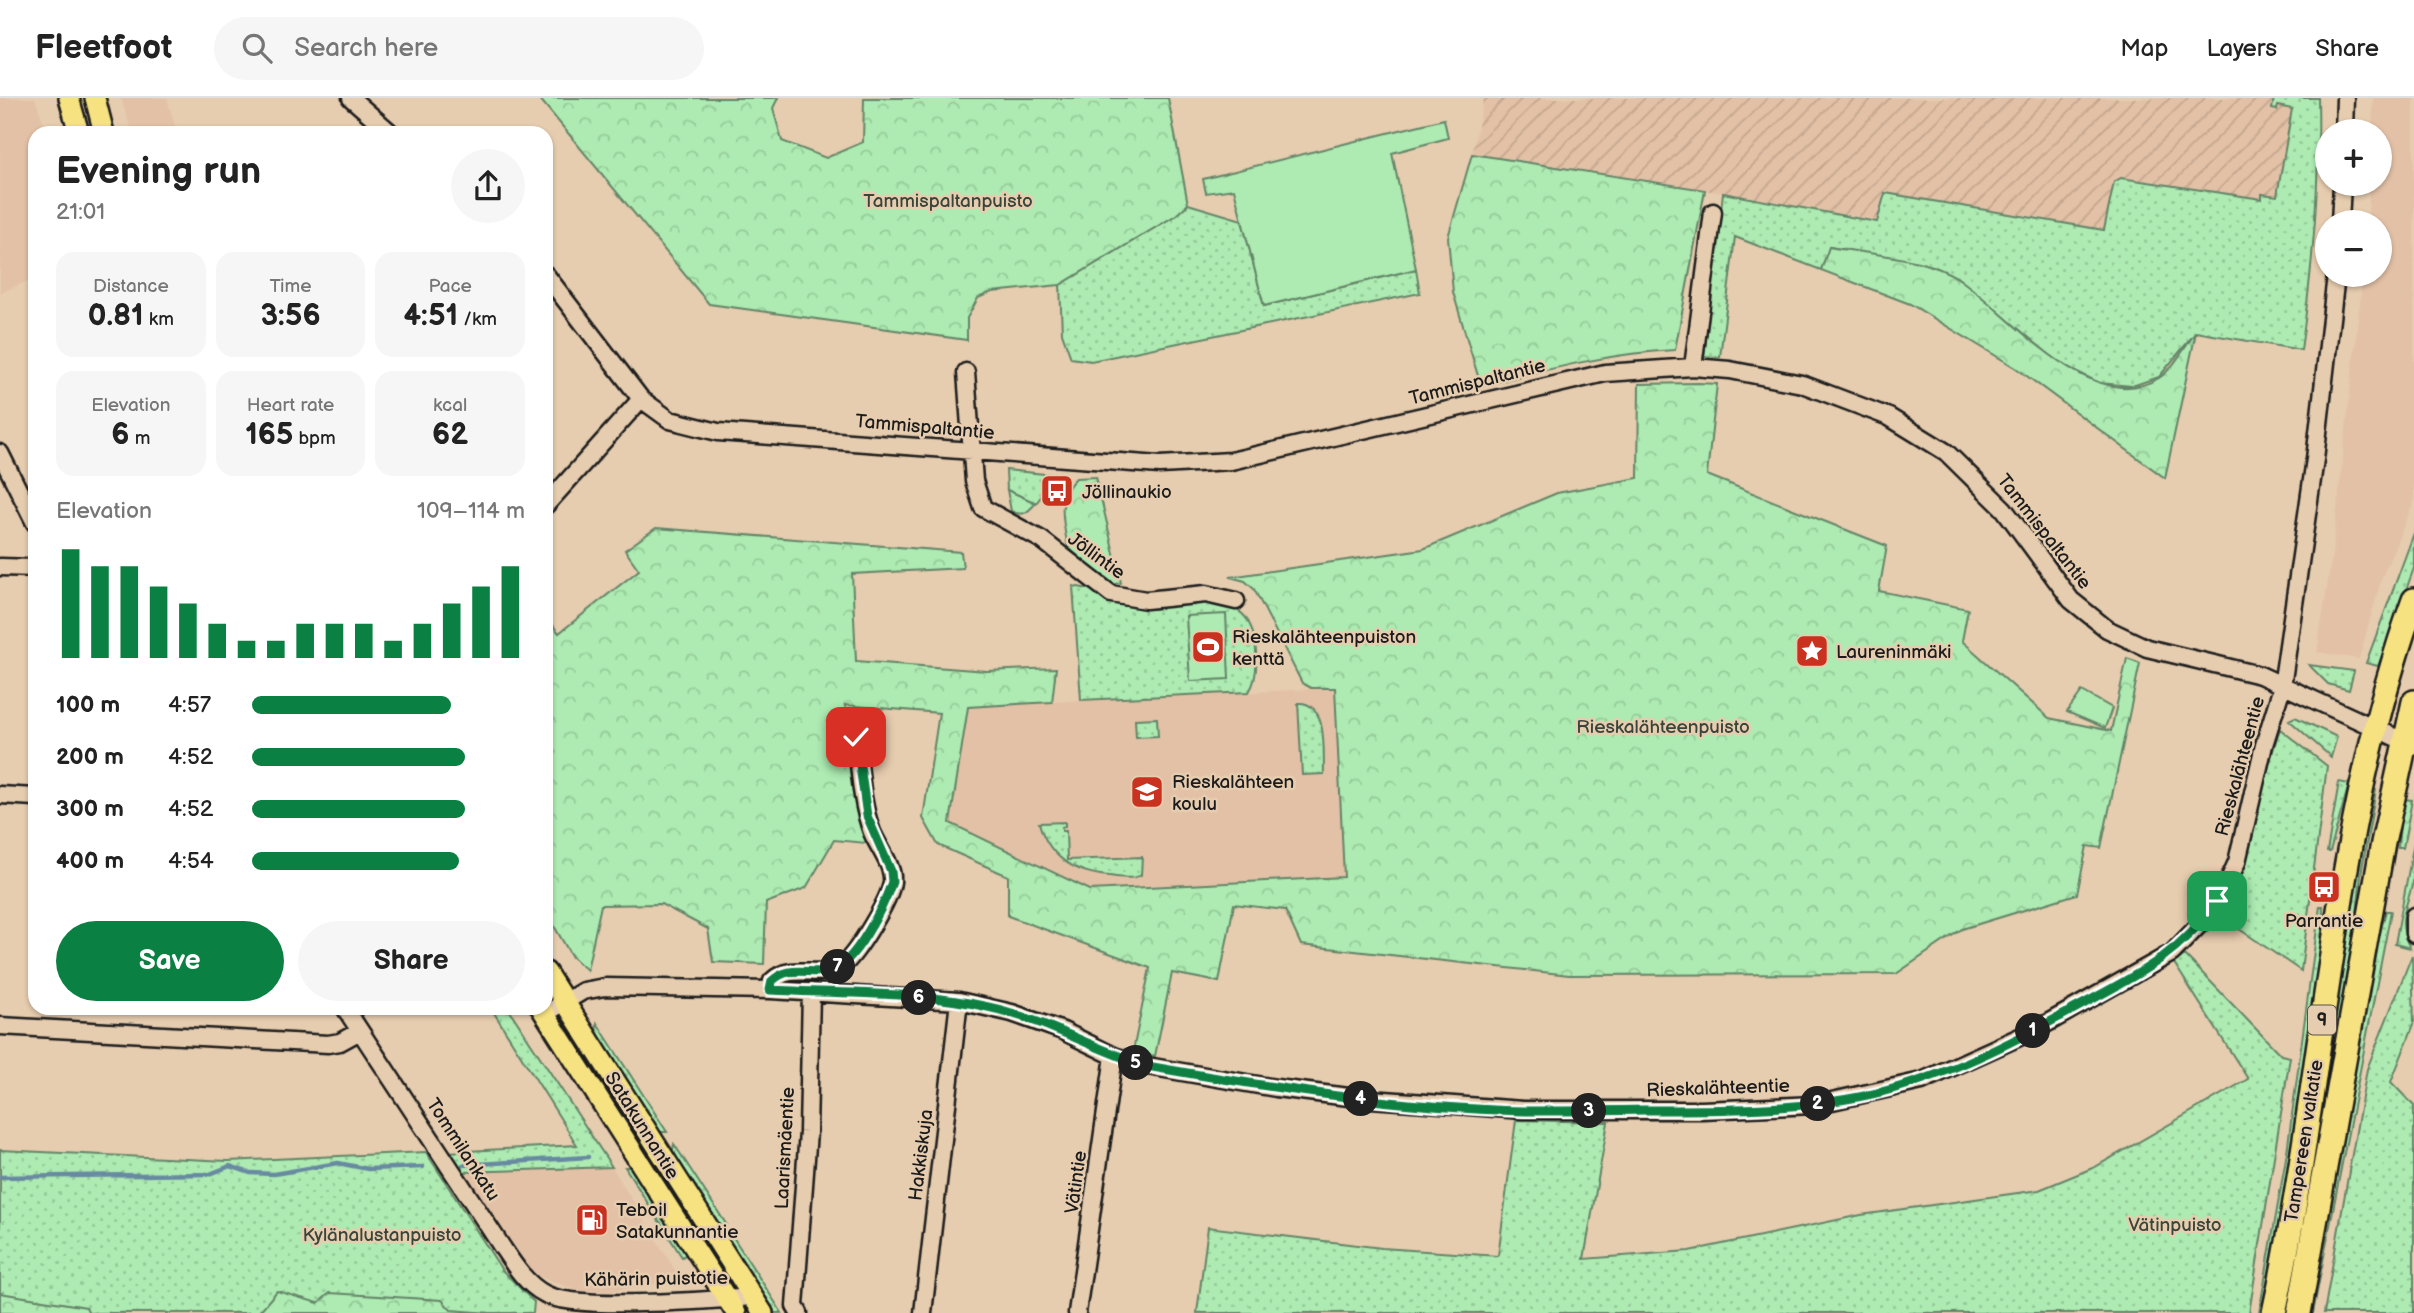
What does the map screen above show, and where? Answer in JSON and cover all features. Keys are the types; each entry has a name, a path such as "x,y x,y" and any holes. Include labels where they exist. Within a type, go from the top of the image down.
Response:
{"highway":[{"name":"Tampereen valtatie","path":"2274,1313 2350,837 2375,729 2414,600"},
{"name":"Tampereen valtatie","path":"2300,1313 2381,852 2409,744 2414,702"}],"main road":[{"path":"69,98 77,126"},
{"path":"95,98 102,126"},
{"name":"Satakunnantie","path":"553,983 758,1305"},
{"name":"Satakunnantie","path":"546,1015 732,1306"}],"street":[{"path":"351,98 383,126"},
{"path":"2344,119 2345,98"},
{"path":"1693,368 1713,212"},
{"name":"Tammispaltantie","path":"553,284 642,399 670,420 698,429 973,452 1160,465 1231,461 1605,373 1693,368 1765,375 1802,384 1889,418 1937,445 1973,476 2013,519 2062,589 2108,629 2147,648 2253,673 2409,744"},
{"name":"Rieskalähteentie","path":"553,1007 583,991 605,987 770,990 959,1001 1012,1013 1114,1056 1147,1066 1276,1088 1420,1104 1523,1111 1702,1110 1814,1105 1922,1081 2035,1030 2133,977 2188,939 2223,892 2237,862 2264,745 2282,687 2315,458 2335,287"},
{"path":"966,372 973,452"},
{"path":"553,497 642,399"},
{"name":"Jöllintie","path":"973,452 978,501 992,514 1022,528 1111,594 1146,600 1206,594 1236,600"},
{"path":"0,453 28,509"},
{"path":"0,567 28,568"},
{"path":"770,990 772,981 789,971 830,971 842,965 860,943 892,882 891,871 867,816 856,737"},
{"path":"0,795 28,797"},
{"path":"2414,916 2414,934"},
{"name":"Laarismäentie","path":"797,1310 808,1132 811,992"},
{"name":"Hakkiskuja","path":"923,1313 959,1001"},
{"name":"Tommilankatu","path":"350,1015 523,1276 545,1295 560,1300"},
{"path":"0,1026 328,1044 340,1042 360,1031"},
{"name":"Vätintie","path":"1077,1313 1114,1056"},
{"name":"Kähärin puistotie","path":"560,1300 758,1305"}],"shaded area":[{"path":"0,98 35,98 45,126 28,126 28,281 0,293"},
{"path":"121,98 167,98 175,126 130,126"},
{"path":"1484,98 2318,98 2319,119 2315,119 2317,196 2309,295 1723,193 1472,154"},
{"path":"2373,98 2414,98 2414,502 2382,577 2359,659 2317,652 2332,555 2362,287 2392,287 2392,210 2368,210 2369,196 2392,196 2392,119 2372,119"},
{"name":"Rieskalähteen koulu","path":"1335,688 1344,877 1090,890 949,823 968,706"},
{"path":"612,1167 681,1280 611,1291 580,1291 540,1277 520,1260 463,1172"}],"green space":[{"name":"Tammispaltanpuisto","path":"539,98 778,98 773,108 782,141 826,158 863,142 864,98 1168,98 1188,204 1176,215 1060,285 992,292 978,298 967,318 967,340 709,304"},
{"path":"2274,98 2318,98 2318,119 2315,119 2315,224 2301,350 2196,332 2159,377 2132,386 2099,383 2058,362 1958,278 1933,266 1830,247 1821,270 1735,237 1720,357 1704,356 1723,193 1877,222 1885,193 2104,230 2114,182 2121,178 2262,199 2262,194 2277,196 2292,109 2278,106 2277,110 2272,109"},
{"path":"1444,119 1448,138 1392,153 1416,269 1264,306 1234,189 1206,193 1203,179"},
{"path":"1472,154 1705,190 1675,350 1601,358 1481,386 1453,292 1448,237"},
{"path":"1188,204 1242,220 1264,306 1416,269 1420,293 1091,361 1071,358 1062,333 1060,285 1176,215"},
{"path":"1829,247 1897,257 1946,272 1979,294 2052,356 2079,373 2106,384 2133,387 2159,378 2174,363 2196,332 2165,478 2016,368 1910,304 1821,270"},
{"name":"Rieskalähteenpuisto","path":"1639,384 1717,384 1707,475 1887,546 1879,591 1968,609 1962,641 2049,718 2111,731 2127,658 2140,663 2101,848 2087,846 2077,894 1962,929 1896,974 1569,975 1301,945 1285,910 1234,904 1219,982 1172,973 1155,1056 1133,1051 1150,968 1008,916 1008,876 938,845 923,818 939,713 845,705 866,843 834,840 806,888 766,903 764,964 713,962 708,929 661,904 601,905 587,970 572,957 553,924 553,626 559,633 639,570 625,550 656,528 961,552 963,568 852,574 856,661 987,671 1056,668 1052,702 968,707 950,823 1090,890 1344,877 1335,688 1311,688 1302,683 1254,589 1245,581 1230,577 1423,549 1557,493 1638,478"},
{"path":"1006,470 1054,475 1054,480 1036,503 1007,490"},
{"path":"1096,477 1121,583 1109,585 1068,547 1063,510 1066,493 1076,478"},
{"path":"1007,490 1036,503 1025,513 1011,511"},
{"path":"2414,533 2414,568 2378,666 2366,663"},
{"path":"1073,586 1098,591 1216,599 1234,608 1248,621 1254,637 1256,667 1249,692 1081,700"},
{"name":"Rieskalähteenpuiston kenttä","path":"1226,614 1229,679 1190,681 1186,616"},
{"path":"2309,665 2354,671 2349,690 2328,684"},
{"path":"2082,691 2112,708 2105,728 2067,712"},
{"path":"1298,703 1315,710 1320,719 1324,742 1324,774 1302,775"},
{"path":"2295,717 2337,737 2331,757 2289,720"},
{"path":"1157,718 1158,736 1136,737 1135,719"},
{"path":"2280,729 2327,766 2301,971 2220,916 2241,871"},
{"path":"2339,782 2349,784 2330,852 2327,852"},
{"path":"2369,788 2376,790 2361,874 2354,943 2290,1313 2283,1313"},
{"path":"2402,799 2412,800 2403,848 2398,848"},
{"path":"1065,822 1062,831 1066,831 1067,860 1142,857 1141,875 1125,878 1096,874 1065,862 1049,846 1039,823"},
{"path":"2414,842 2413,882 2403,923 2410,948 2395,944"},
{"path":"2320,906 2323,906 2320,977 2269,1294 2265,1313 2259,1313 2287,1152"},
{"path":"2386,911 2391,911 2313,1313 2308,1313 2368,975"},
{"name":"Vätinpuisto","path":"2185,955 2281,1055 2290,1057 2249,1313 1197,1313 1208,1227 1382,1248 1498,1256 1516,1120 1608,1122 1584,1259 1689,1251 1861,1215 2039,1190 2095,1167 2248,1079 2174,963"},
{"path":"2412,955 2414,1024 2391,1082 2414,1106 2414,1313 2324,1313 2367,1069"},
{"path":"495,1015 513,1015 612,1167 463,1172 449,1152 577,1145"},
{"path":"597,1023 667,1132 658,1132 596,1034"},
{"path":"578,1035 708,1241 702,1244 571,1040"},
{"path":"674,1144 726,1224 720,1228 672,1154"},
{"name":"Kylänalustanpuisto","path":"0,1150 228,1161 426,1152 502,1270 534,1302 533,1313 0,1313"},
{"path":"625,1167 632,1167 688,1253 682,1257"},
{"path":"733,1237 782,1313 774,1313 727,1240"},
{"path":"277,1291 318,1303 330,1293 442,1300 451,1310 490,1313 258,1313"},
{"path":"0,1293 86,1307 89,1313 0,1313"}],"waterway":[{"path":"463,1165 588,1157"},
{"path":"0,1177 210,1174 230,1166 250,1173 274,1174 338,1163 368,1169 423,1167"}],"place":[{"name":"Jöllinaukio","path":"1057,491"},
{"name":"Rieskalähteenpuiston kenttä","path":"1208,647"},
{"name":"Laureninmäki","path":"1812,651"},
{"name":"Rieskalähteen koulu","path":"1147,792"},
{"name":"Parrantie","path":"2324,887"},
{"name":"Teboil Satakunnantie","path":"592,1220"}],"route":[{"path":"856,737 867,816 872,833 891,871 892,882 888,894 860,943 842,965 830,971 789,971 778,975 772,981 770,990 959,1001 1012,1013 1063,1031 1114,1056 1147,1066 1276,1088 1357,1098 1523,1111 1702,1110 1814,1105 1880,1092 1946,1072 2035,1030 2133,977 2172,953 2188,939 2217,901"}]}
